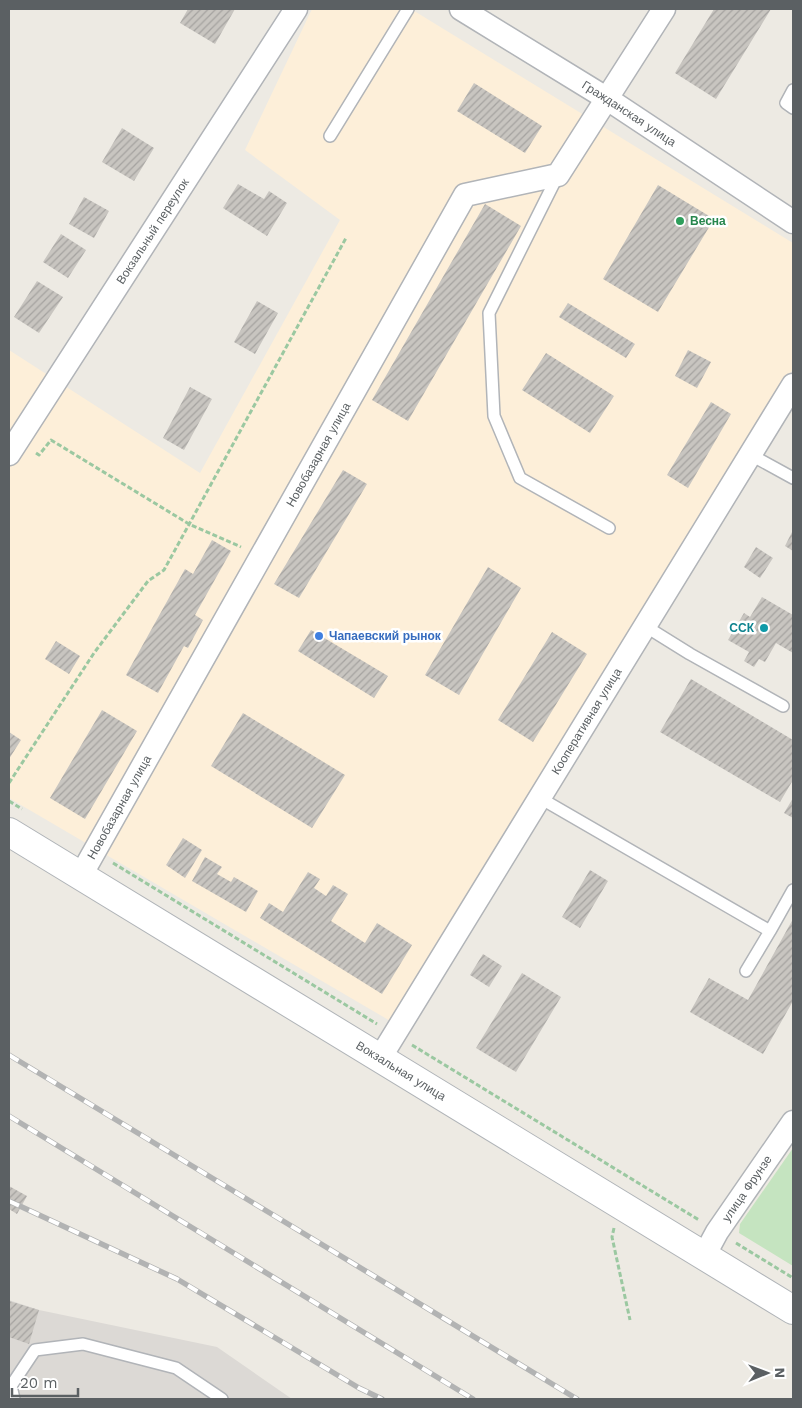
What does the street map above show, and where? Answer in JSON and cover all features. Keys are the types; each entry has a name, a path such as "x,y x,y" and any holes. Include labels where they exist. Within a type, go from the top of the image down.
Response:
{"street":[{"name":"Вокзальный переулок","path":"11,444 296,9"},
{"name":"Гражданская улица","path":"461,9 606,98 793,222"},
{"path":"558,175 664,9"},
{"name":"Новобазарная улица","path":"80,877 465,195 558,175"},
{"name":"Кооперативная улица","path":"380,1058 793,386"},
{"name":"Вокзальная улица","path":"9,832 793,1310"},
{"name":"улица Фрунзе","path":"704,1256 717,1232 793,1122"}],"lane":[{"path":"330,136 408,9"},
{"path":"793,90 786,103 793,108"},
{"path":"558,175 489,313 494,416 520,478 610,528"},
{"path":"751,455 793,478"},
{"path":"645,626 690,654 783,706"},
{"path":"540,798 770,931"},
{"path":"746,971 793,890"},
{"path":"14,1399 11,1386 35,1350 83,1344 176,1368 222,1399"}],"path":[{"path":"9,783 94,653 148,581 164,570 346,238"},
{"path":"11,444 39,455 51,440 189,524 235,543 260,560"},
{"path":"630,1320 612,1237 621,1206 636,1182"}],"shaded area":[{"name":"Чапаевский рынок","path":"312,9 411,9 793,243 793,369 392,1022 9,798 9,350 200,473 340,220 245,150"},
{"path":"9,1300 39,1310 217,1347 292,1399 9,1399"}],"green space":[{"path":"793,1148 793,1266 739,1233 740,1224"}],"building":[{"path":"188,9 235,9 215,44 180,23"},
{"path":"714,9 771,9 716,99 675,73"},
{"path":"474,83 542,126 525,153 457,111"},
{"path":"122,128 154,148 134,181 102,162"},
{"path":"238,184 264,199 269,191 287,203 267,236 223,208"},
{"path":"658,185 714,219 658,312 603,279"},
{"path":"84,197 109,211 94,238 69,224"},
{"path":"485,204 521,226 408,421 372,400"},
{"path":"61,234 86,250 68,278 43,262"},
{"path":"37,281 63,297 39,333 14,317"},
{"path":"257,301 278,313 255,354 234,342"},
{"path":"568,303 635,344 626,358 559,317"},
{"path":"688,350 711,362 697,388 675,376"},
{"path":"546,353 614,396 590,433 522,390"},
{"path":"190,387 212,399 184,450 163,438"},
{"path":"711,402 731,414 688,488 667,475"},
{"path":"343,470 367,484 299,598 274,584"},
{"path":"793,530 793,551 785,546"},
{"path":"212,540 231,551 195,615 203,620 188,648 184,646 158,693 126,675 185,569 193,574"},
{"path":"756,547 773,558 760,578 744,567"},
{"path":"488,567 521,588 459,695 425,675"},
{"name":"ССК","path":"762,597 793,615 793,653 776,643 765,662 759,659 754,667 744,661 749,652 728,640 744,613 750,617"},
{"path":"311,630 388,676 374,698 298,651"},
{"path":"552,632 587,654 533,742 498,720"},
{"path":"56,641 80,656 69,674 45,659"},
{"path":"691,679 793,740 793,780 780,802 660,732"},
{"path":"102,710 137,731 85,819 50,798"},
{"path":"243,713 345,775 312,828 211,766"},
{"path":"9,732 21,740 9,759"},
{"path":"793,798 793,818 784,813"},
{"path":"183,838 202,850 185,878 166,865"},
{"path":"205,857 222,867 217,874 231,882 234,877 258,891 246,912 192,881"},
{"path":"590,870 608,881 580,928 562,917"},
{"path":"308,872 320,879 314,888 326,896 333,885 348,894 331,921 365,943 377,923 412,945 382,994 260,918 269,903 283,912"},
{"path":"793,919 793,1001 763,1054 690,1012 709,978 748,1000"},
{"path":"483,954 502,966 489,987 470,975"},
{"path":"522,973 561,997 516,1072 476,1048"},
{"path":"9,1186 27,1196 17,1214 9,1209"},
{"path":"9,1301 39,1310 29,1344 9,1337"}],"railway":[{"path":"9,1055 577,1399"},
{"path":"9,1116 473,1399"},
{"path":"9,1201 177,1279 359,1388 382,1399"}],"place":[{"name":"Весна","path":"680,221"},
{"name":"ССК","path":"764,628"},
{"name":"Чапаевский рынок","path":"319,636"}]}
